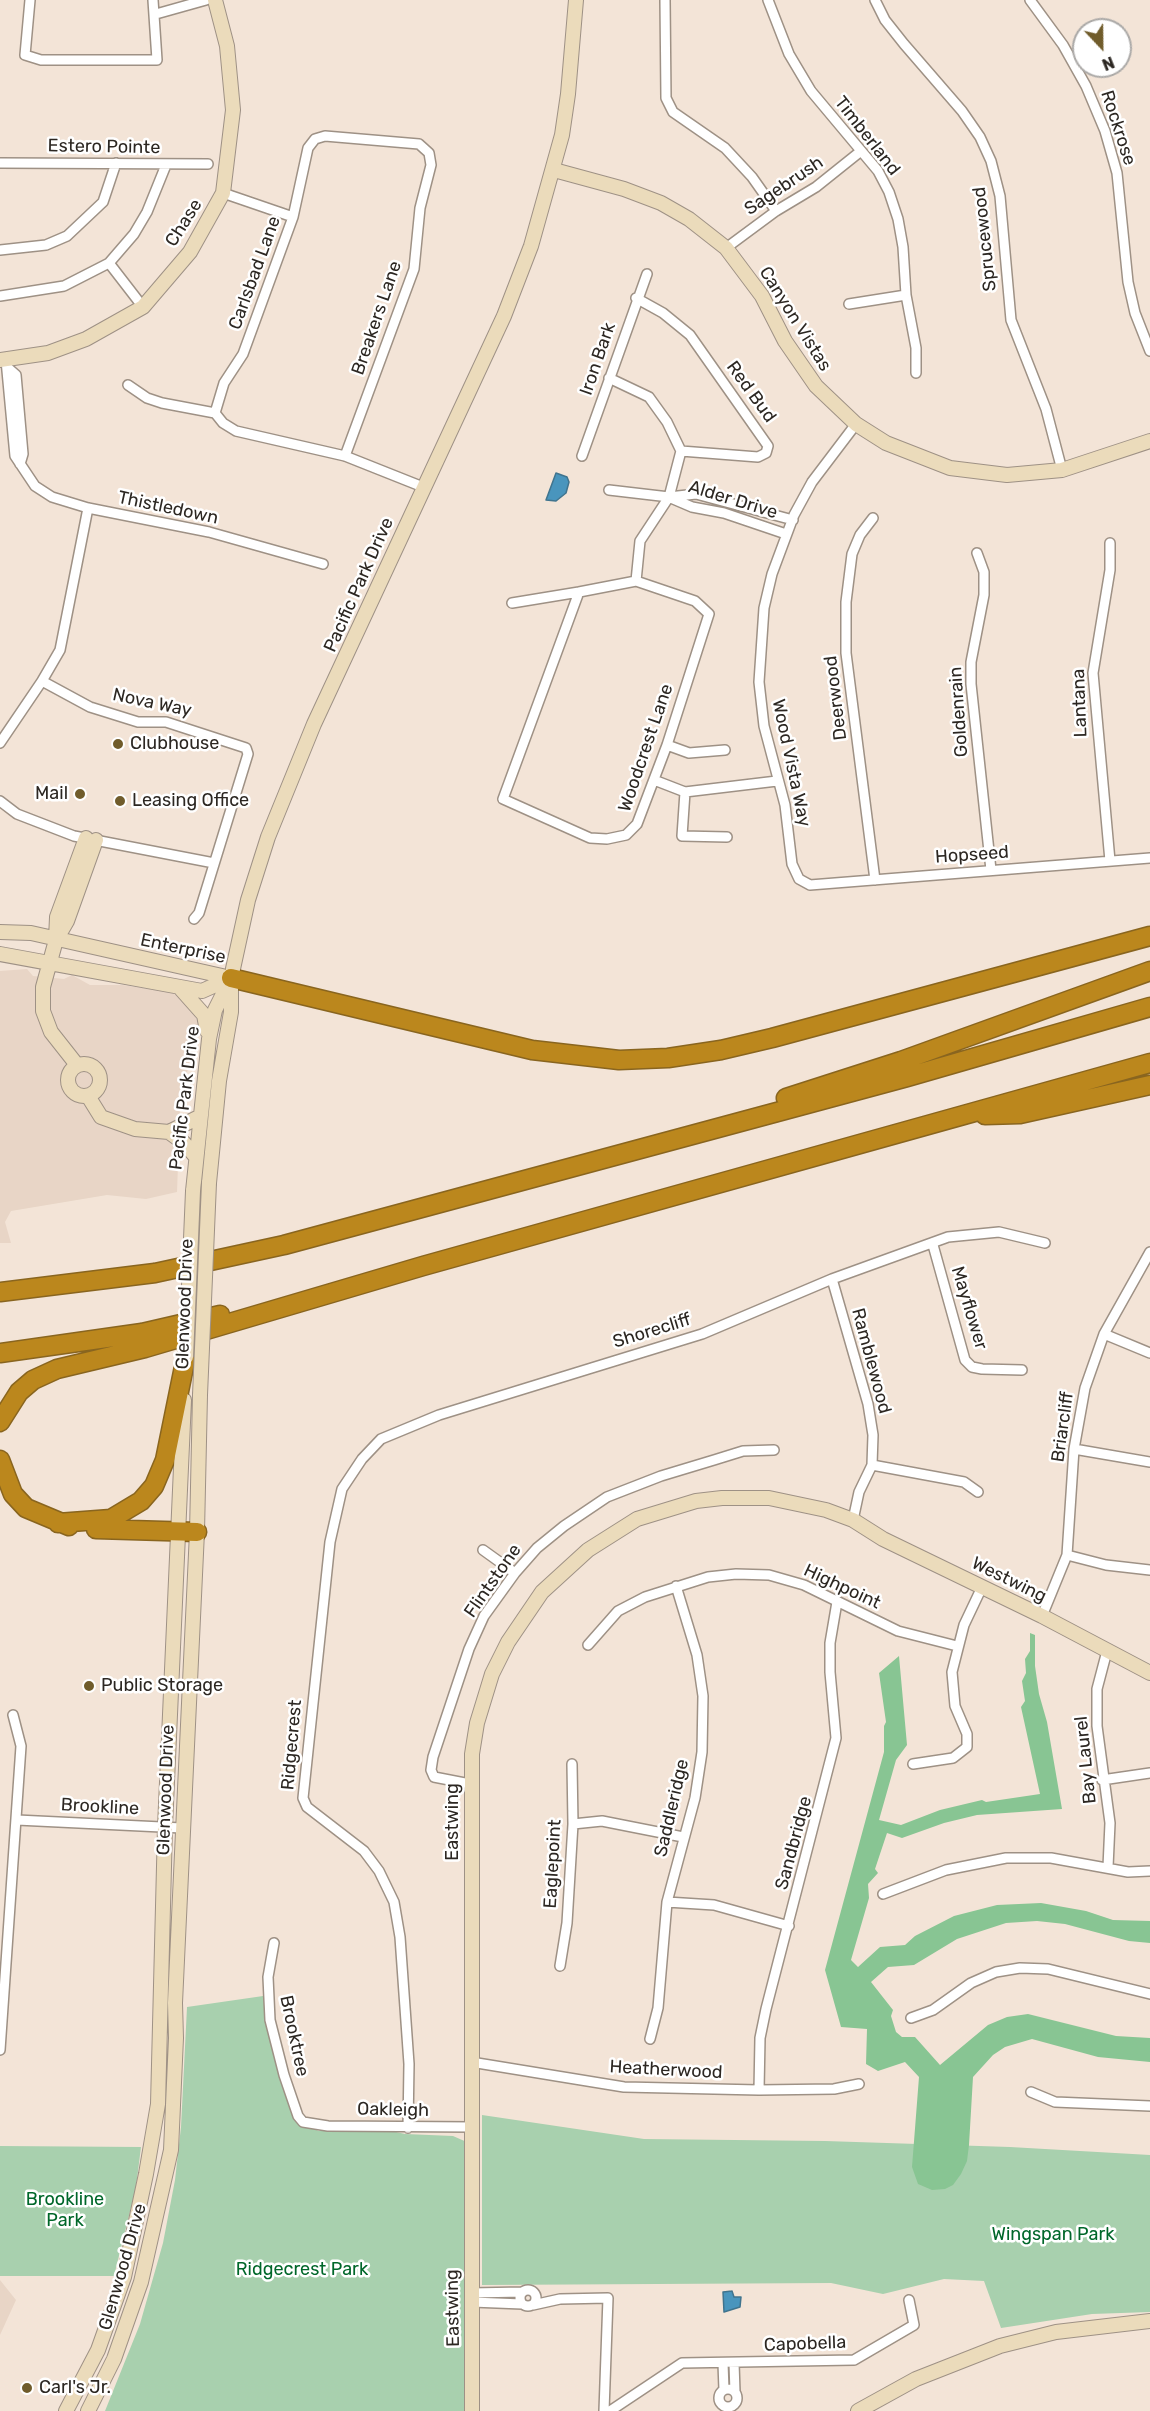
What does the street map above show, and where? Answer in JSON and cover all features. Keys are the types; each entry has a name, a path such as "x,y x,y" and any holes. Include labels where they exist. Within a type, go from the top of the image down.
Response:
{"highway":[{"path":"231,978 532,1050 619,1060 669,1058 721,1050 1150,936"},
{"path":"524,1181 901,1061 1150,971"},
{"path":"0,1292 155,1273 220,1260 524,1181 1150,1007"},
{"path":"0,1422 19,1392 33,1380 57,1369 188,1336 423,1266 1150,1063"},
{"path":"951,1117 1020,1114 1150,1085"},
{"path":"0,1353 142,1333 423,1266"},
{"path":"58,1523 111,1519 141,1501 154,1486 165,1460 181,1400 186,1357"},
{"path":"0,1460 13,1494 26,1508 58,1523 78,1528 188,1531"}],"main road":[{"name":"Chase","path":"5,363 48,354 86,339 143,307 190,252 223,193 233,110 227,46 215,0"},
{"name":"Pacific Park Drive","path":"193,1191 208,1039 214,1010 231,978 248,900 268,837 314,723 504,316 531,246 554,170 568,94 576,0"},
{"name":"Canyon Vistas","path":"554,170 624,189 661,203 689,219 726,249 762,296 800,366 816,386 856,424 886,443 950,468 1006,475 1062,470 1150,441"},
{"path":"78,1065 51,1032 43,1011 43,987 56,940 57,917 91,839"},
{"name":"Enterprise","path":"0,932 31,933 231,978"},
{"name":"Enterprise","path":"0,954 202,991 231,978"},
{"name":"Glenwood Drive","path":"66,2411 98,2350 124,2277 154,2134 158,2104 165,1827 200,1395 209,1183 219,1081 231,1012 231,978"},
{"path":"180,988 204,1015 208,1039"},
{"path":"78,1065 91,1065 98,1071 100,1080 92,1093 76,1094 68,1083 68,1074 78,1065"},
{"path":"92,1093 108,1112 108,1119 135,1129 169,1132 184,1143 196,1157"},
{"path":"169,1132 199,1117"},
{"name":"Glenwood Drive","path":"186,1357 193,1191"},
{"name":"Glenwood Drive","path":"88,2411 114,2359 141,2282 171,2150 182,1828 188,1531 181,1400"},
{"name":"Eastwing","path":"472,2411 470,1784 477,1723 492,1674 508,1642 542,1592 565,1569 612,1533 638,1519 678,1505 722,1498 769,1498 826,1510 853,1520"},
{"name":"Westwing","path":"853,1520 883,1539 1042,1616 1150,1672"},
{"path":"858,2411 916,2379 1000,2346 1056,2332 1150,2321"}],"street":[{"path":"30,0 25,55 41,60 157,60 156,14 153,0"},
{"path":"156,14 206,0"},
{"path":"665,0 666,98 673,112 725,147 752,177 776,211"},
{"name":"Timberland","path":"768,0 789,54 811,91 878,171 898,219 903,247 906,295 916,348 916,373"},
{"name":"Sprucewood","path":"875,0 885,20 968,120 980,137 991,161 1000,196 1011,320 1046,410 1062,470"},
{"name":"Rockrose","path":"1030,0 1063,45 1086,86 1105,130 1117,173 1128,282 1135,313 1150,351"},
{"name":"Breakers Lane","path":"315,139 326,136 419,144 429,153 431,165 420,208 414,269 345,456"},
{"name":"Carlsbad Lane","path":"215,413 224,382 243,354 293,218 308,148 315,139"},
{"name":"Sagebrush","path":"726,249 776,211 816,187 861,151"},
{"name":"Estero Pointe","path":"0,162 208,164"},
{"path":"0,250 46,245 67,236 104,202 116,163"},
{"path":"0,296 64,286 109,263 134,234 147,212 166,165"},
{"path":"223,193 293,218"},
{"path":"109,263 143,307"},
{"name":"Iron Bark","path":"582,456 636,298 647,274"},
{"path":"849,304 906,295"},
{"name":"Red Bud","path":"636,298 663,313 690,336 768,446 766,453 758,457 681,451"},
{"name":"Thistledown","path":"5,363 15,456 35,486 52,497 88,508 209,532 322,564"},
{"path":"609,378 650,397 667,422 681,451 669,496 640,541 636,581"},
{"path":"128,386 154,401 215,413 223,423 236,431 345,456 423,487"},
{"name":"Wood Vista Way","path":"799,879 792,864 790,834 764,726 759,682 760,643 772,574 792,520 812,482 856,424"},
{"name":"Alder Drive","path":"609,490 669,496 696,494 792,520"},
{"name":"Alder Drive","path":"669,496 692,507 724,513 786,534"},
{"path":"0,743 60,650 88,508"},
{"name":"Deerwood","path":"873,518 860,535 852,554 846,602 846,653 875,879"},
{"name":"Lantana","path":"1110,543 1110,570 1093,673 1110,861"},
{"name":"Goldenrain","path":"976,553 984,572 984,595 971,662 971,684 991,870"},
{"name":"Woodcrest Lane","path":"512,603 636,581 695,601 709,614 654,780 634,830 626,836 607,839 590,838 503,799 579,592"},
{"name":"Nova Way","path":"42,681 90,707 138,722 166,722 236,743 248,750 199,913 194,919"},
{"path":"667,745 689,753 725,750"},
{"path":"654,780 685,792 777,781"},
{"path":"685,792 682,836 727,837"},
{"path":"0,801 17,814 46,827 91,839 214,863"},
{"name":"Hopseed","path":"799,879 810,885 1150,858"},
{"name":"Shorecliff","path":"330,1542 342,1489 362,1459 381,1439 439,1415 702,1334 832,1279 933,1245 948,1237 999,1232 1044,1244"},
{"name":"Mayflower","path":"933,1245 965,1360 972,1366 982,1369 1022,1370"},
{"name":"Briarcliff","path":"1042,1616 1067,1555 1074,1449 1085,1388 1104,1334 1150,1252"},
{"name":"Ramblewood","path":"832,1279 868,1404 873,1436 872,1465 859,1492 853,1520"},
{"path":"1104,1334 1150,1353"},
{"path":"1074,1449 1150,1462"},
{"name":"Flintstone","path":"470,1784 434,1777 431,1770 433,1756 469,1649 484,1616 514,1573 537,1548 564,1526 607,1497 661,1476 714,1460 743,1452 774,1450"},
{"path":"872,1465 964,1482 978,1492"},
{"name":"Ridgecrest","path":"330,1542 303,1798 307,1807 364,1851 379,1871 394,1902 400,1936 409,2064 408,2128"},
{"path":"483,1550 514,1573"},
{"path":"1067,1555 1106,1565 1150,1570"},
{"name":"Highpoint","path":"588,1644 618,1611 645,1597 708,1576 769,1575 804,1585 898,1631 957,1646"},
{"name":"Saddleridge","path":"650,2038 658,2008 667,1902 695,1798 704,1727 697,1655 676,1586"},
{"path":"913,1764 953,1758 967,1747 967,1734 955,1707 953,1692 957,1646 982,1587"},
{"name":"Sandbridge","path":"759,2090 760,2038 837,1738 830,1672 830,1643 837,1602"},
{"name":"Bay Laurel","path":"1107,1651 1097,1689 1096,1726 1110,1823 1108,1867"},
{"path":"0,2050 21,1746 14,1715"},
{"name":"Eaglepoint","path":"560,1966 567,1923 573,1824 572,1764"},
{"path":"1102,1780 1150,1773"},
{"name":"Brookline","path":"17,1820 182,1828"},
{"path":"573,1824 602,1821 683,1837"},
{"path":"883,1894 946,1870 1006,1858 1051,1858 1128,1872 1150,1871"},
{"path":"667,1902 714,1905 789,1926"},
{"name":"Brooktree","path":"274,1943 268,1977 270,2020 298,2116 303,2122 314,2125"},
{"path":"911,2018 933,2010 971,1983 996,1972 1020,1968 1048,1969 1150,1994"},
{"name":"Heatherwood","path":"471,2062 624,2087 759,2090 834,2089 859,2084"},
{"path":"1031,2092 1055,2102 1150,2106"},
{"name":"Oakleigh","path":"314,2125 408,2128 472,2127"},
{"path":"472,2298 531,2290 555,2300"},
{"path":"522,2304 520,2299 523,2292"},
{"path":"533,2305 537,2298 535,2293"},
{"path":"472,2298 533,2305 555,2300 608,2298 604,2411"},
{"name":"Capobella","path":"610,2411 682,2363 854,2360 914,2325 909,2300"},
{"path":"723,2363 724,2390 720,2399 732,2408 737,2398 734,2363"},
{"path":"724,2390 735,2392"}],"shaded area":[{"path":"27,969 33,976 64,979 72,975 90,985 122,985 176,993 190,1004 198,1023 180,1112 177,1192 146,1199 107,1195 11,1211 5,1222 11,1243 0,1243 0,971"},
{"path":"0,2280 16,2300 0,2335"}],"green space":[{"path":"1030,1633 1035,1635 1035,1666 1039,1694 1047,1722 1062,1809 977,1815 944,1823 902,1838 887,1833 875,1869 878,1873 868,1884 869,1898 851,1960 858,1967 880,1947 905,1945 915,1936 954,1916 997,1905 1041,1903 1086,1911 1113,1920 1150,1921 1150,1943 1129,1941 1065,1924 1037,1921 1006,1923 957,1939 914,1965 888,1967 871,1982 893,2010 891,2016 896,2032 902,2037 915,2037 940,2065 988,2025 1007,2017 1028,2014 1116,2036 1150,2038 1150,2062 1098,2057 1032,2039 1005,2047 993,2055 973,2077 969,2145 967,2161 961,2174 953,2185 945,2189 932,2190 918,2184 912,2167 919,2077 905,2062 878,2071 866,2064 867,2029 841,2027 825,1970 884,1752 886,1722 879,1673 899,1656 907,1745 896,1760 879,1820 901,1825 940,1810 982,1800 986,1802 1040,1794 1021,1707 1025,1701 1022,1681 1026,1673 1025,1659 1030,1651"},
{"name":"Ridgecrest Park","path":"270,1995 276,2038 301,2121 309,2127 319,2131 332,2128 383,2129 405,2134 453,2136 469,2143 470,2411 105,2411 140,2324 163,2243 175,2180 181,2127 187,2007"},
{"name":"Wingspan Park","path":"482,2115 644,2139 825,2141 1010,2147 1150,2155 1150,2312 1092,2314 1001,2328 984,2281 944,2279 883,2294 831,2283 482,2285"},
{"name":"Brookline Park","path":"0,2146 141,2147 136,2187 114,2276 0,2276"}],"water":[{"path":"556,473 567,477 569,482 566,493 556,501 546,500"},
{"path":"732,2291 734,2297 741,2297 740,2307 724,2312 723,2292"}],"place":[{"name":"Clubhouse","path":"118,744"},
{"name":"Mail","path":"80,794"},
{"name":"Leasing Office","path":"120,801"},
{"name":"Public Storage","path":"89,1686"},
{"name":"Carl's Jr.","path":"27,2388"}]}
